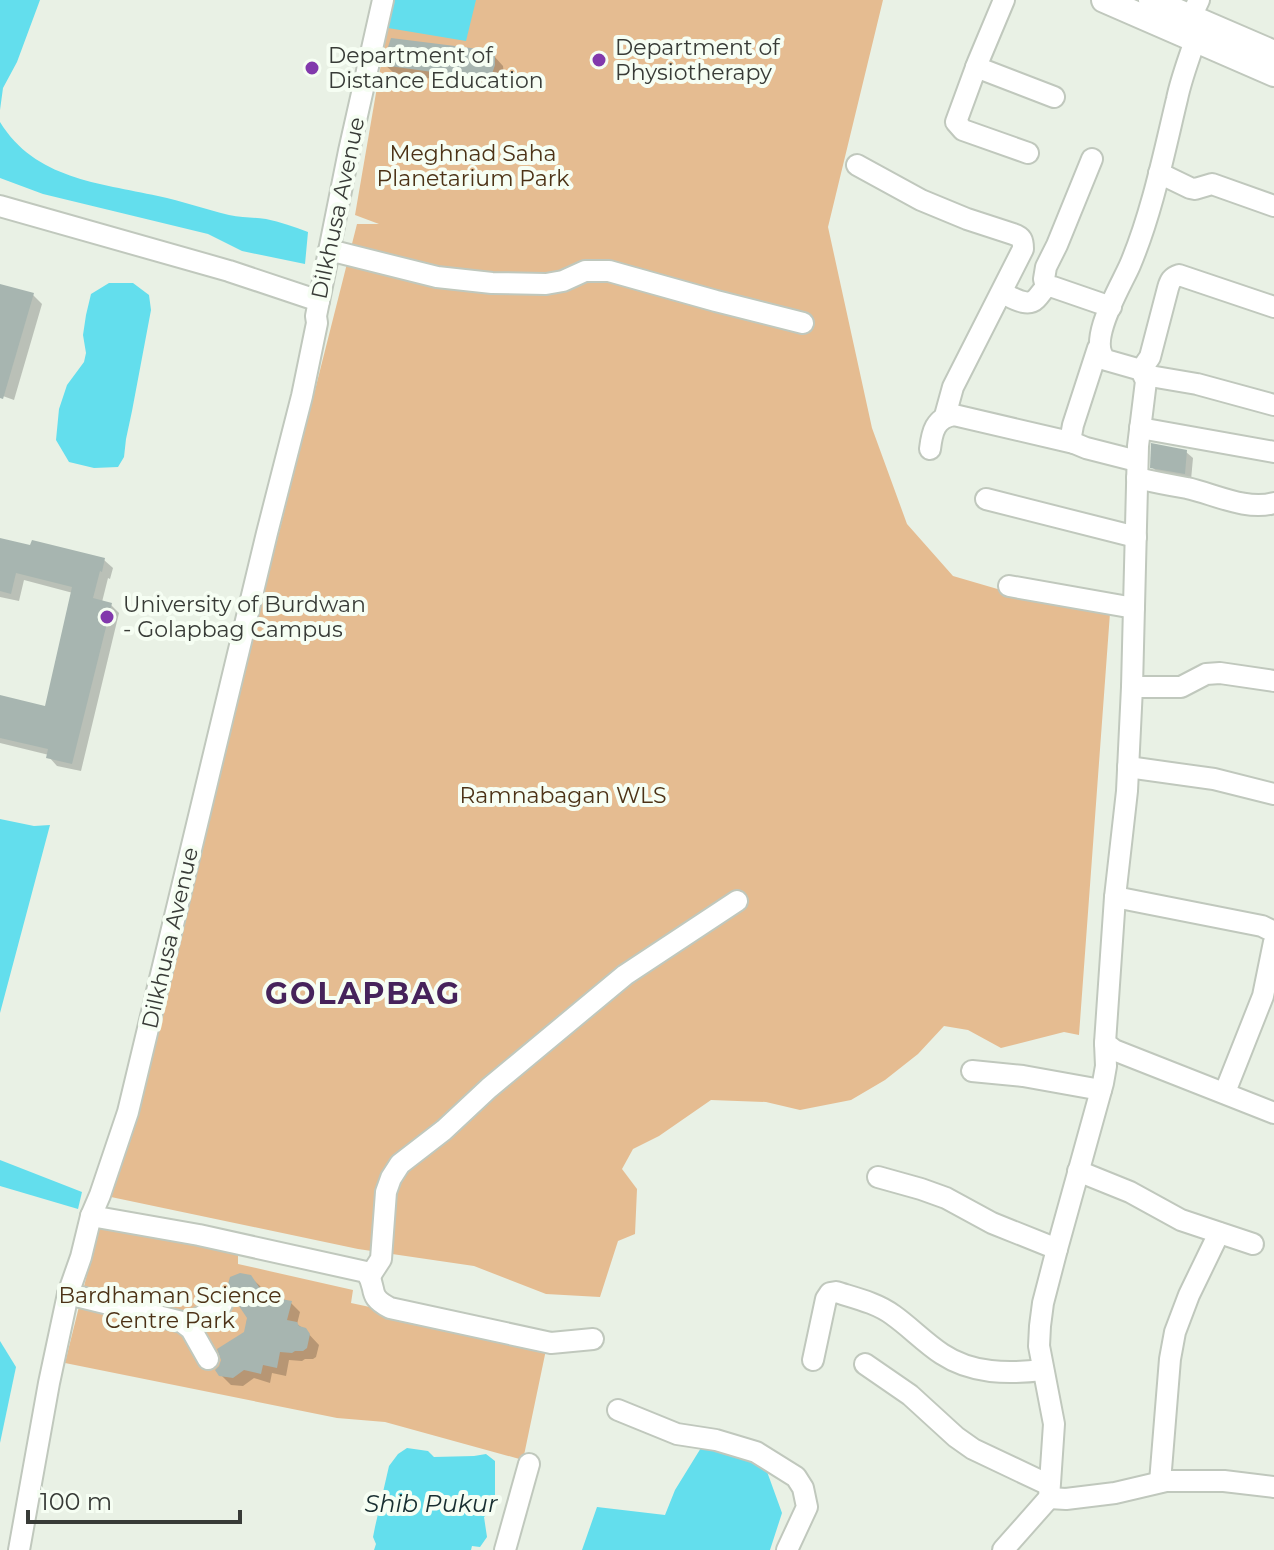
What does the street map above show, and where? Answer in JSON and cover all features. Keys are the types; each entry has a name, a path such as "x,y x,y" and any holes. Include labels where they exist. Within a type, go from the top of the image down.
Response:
{"main road":[{"path":"1104,0 1195,19 1274,74"},
{"path":"1151,0 1274,53"}],"street":[{"name":"Dilkhusa Avenue","path":"19,1550 68,1294 91,1216 128,1112 302,396 319,301 334,251 355,152 383,0"},
{"name":"Dilkhusa Avenue","path":"355,152 396,0"},
{"path":"1004,0 956,122 963,130 1028,153"},
{"path":"1074,443 1071,436 1073,425 1098,348 1099,334 1132,261 1159,173 1195,19"},
{"path":"976,67 1054,97"},
{"path":"1046,287 1046,267 1092,159"},
{"path":"857,165 921,200 1020,236 1023,241 1023,249 1002,293 953,387 945,416 935,425 930,449"},
{"path":"1159,173 1190,188 1212,184 1274,206"},
{"path":"0,206 229,271 319,301"},
{"name":"Dilkhusa Avenue","path":"317,323 326,314 334,251"},
{"path":"334,251 437,277 492,283 546,284 563,281 585,271 609,271 803,323"},
{"path":"1003,1550 1049,1492 1054,1424 1039,1346 1043,1303 1106,1066 1115,897 1127,791 1137,470 1146,381 1143,372 1150,357 1168,288 1175,276 1274,307"},
{"path":"1002,293 1030,303 1046,287 1053,287 1111,307"},
{"path":"1098,348 1106,360 1143,372 1274,405"},
{"path":"945,416 954,415 1074,443 1189,489 1240,503 1274,503"},
{"path":"1140,428 1274,452"},
{"path":"986,499 1136,537"},
{"path":"1009,586 1134,608"},
{"path":"1132,687 1181,687 1206,674 1220,673 1274,681"},
{"path":"1128,767 1214,779 1274,794"},
{"path":"1115,897 1262,926 1274,932"},
{"path":"370,1276 381,1259 386,1192 400,1164 625,975 737,901"},
{"path":"1225,1092 1263,996 1274,942"},
{"path":"1105,1043 1114,1050 1274,1113"},
{"path":"972,1071 1023,1076 1101,1090"},
{"path":"1078,1171 1130,1192 1181,1220 1253,1244"},
{"path":"878,1177 946,1198 992,1223 1057,1249"},
{"path":"91,1216 199,1235 366,1272 370,1276 374,1297 390,1308 551,1343 593,1339"},
{"path":"1160,1482 1175,1332 1219,1233"},
{"path":"813,1360 826,1299 830,1293 836,1292 892,1314 944,1356 966,1365 986,1371 1013,1373 1043,1370"},
{"path":"68,1294 187,1325 208,1359"},
{"path":"187,1325 222,1304"},
{"path":"865,1364 910,1395 973,1449 1066,1499 1115,1493 1160,1482 1224,1481 1274,1487"},
{"path":"618,1410 677,1434 716,1440 756,1452 796,1477 803,1488 807,1507 787,1550"},
{"path":"505,1550 529,1464"}],"green space":[{"name":"Ramnabagan WLS","path":"392,0 883,0 828,227 872,428 907,524 953,576 1042,602 1110,613 1079,1035 1064,1032 1001,1048 968,1030 944,1026 918,1054 885,1080 851,1100 800,1110 766,1102 711,1100 659,1136 633,1149 622,1169 637,1189 635,1234 618,1241 600,1297 546,1294 474,1266 358,1249 111,1197 357,224 379,224 355,215"},
{"name":"Bardhaman Science Centre Park","path":"101,1218 238,1245 238,1264 353,1290 351,1303 547,1345 523,1460 385,1422 337,1418 65,1363"}],"water":[{"path":"0,0 40,0 17,62 3,88 0,110"},
{"path":"389,0 476,0 466,41 382,27"},
{"path":"0,122 14,141 31,156 70,176 229,215 271,220 308,232 305,264 242,251 208,234 43,194 0,178"},
{"path":"109,283 133,283 149,295 151,310 124,457 118,467 94,468 69,462 56,440 59,409 67,385 84,362 83,335 91,294"},
{"path":"0,819 34,826 50,825 0,1013"},
{"path":"0,1160 82,1192 78,1209 0,1186"},
{"path":"0,1341 16,1367 0,1443"},
{"path":"704,1443 761,1455 782,1513 770,1550 582,1550 597,1507 665,1515 675,1490"},
{"name":"Shib Pukur","path":"407,1448 428,1451 434,1457 486,1454 495,1461 495,1506 484,1517 487,1537 480,1547 472,1546 471,1550 374,1550 376,1544 373,1537 389,1466"}],"building":[{"path":"391,38 479,49 495,54 490,80 382,65"},
{"path":"0,284 34,293 3,399 0,398"},
{"path":"1151,443 1187,450 1185,474 1150,468"},
{"path":"0,538 30,545 32,540 105,558 93,598 112,603 72,764 46,758 48,749 0,738 0,695 45,706 72,587 16,573 11,594 0,591"},
{"path":"240,1273 251,1275 265,1296 292,1301 287,1320 297,1322 310,1334 307,1348 303,1351 280,1352 277,1368 263,1365 261,1374 244,1370 233,1378 219,1376 215,1370 221,1360 217,1349 244,1332 247,1318 227,1288 230,1277"}],"place":[{"name":"Department of Physiotherapy","path":"599,60"},
{"name":"Department of Distance Education","path":"312,68"},
{"name":"University of Burdwan - Golapbag Campus","path":"107,617"}],"district":[{"name":"GOLAPBAG","path":"363,993"}],"park label":[{"name":"Meghnad Saha Planetarium Park","path":"473,166"}]}
